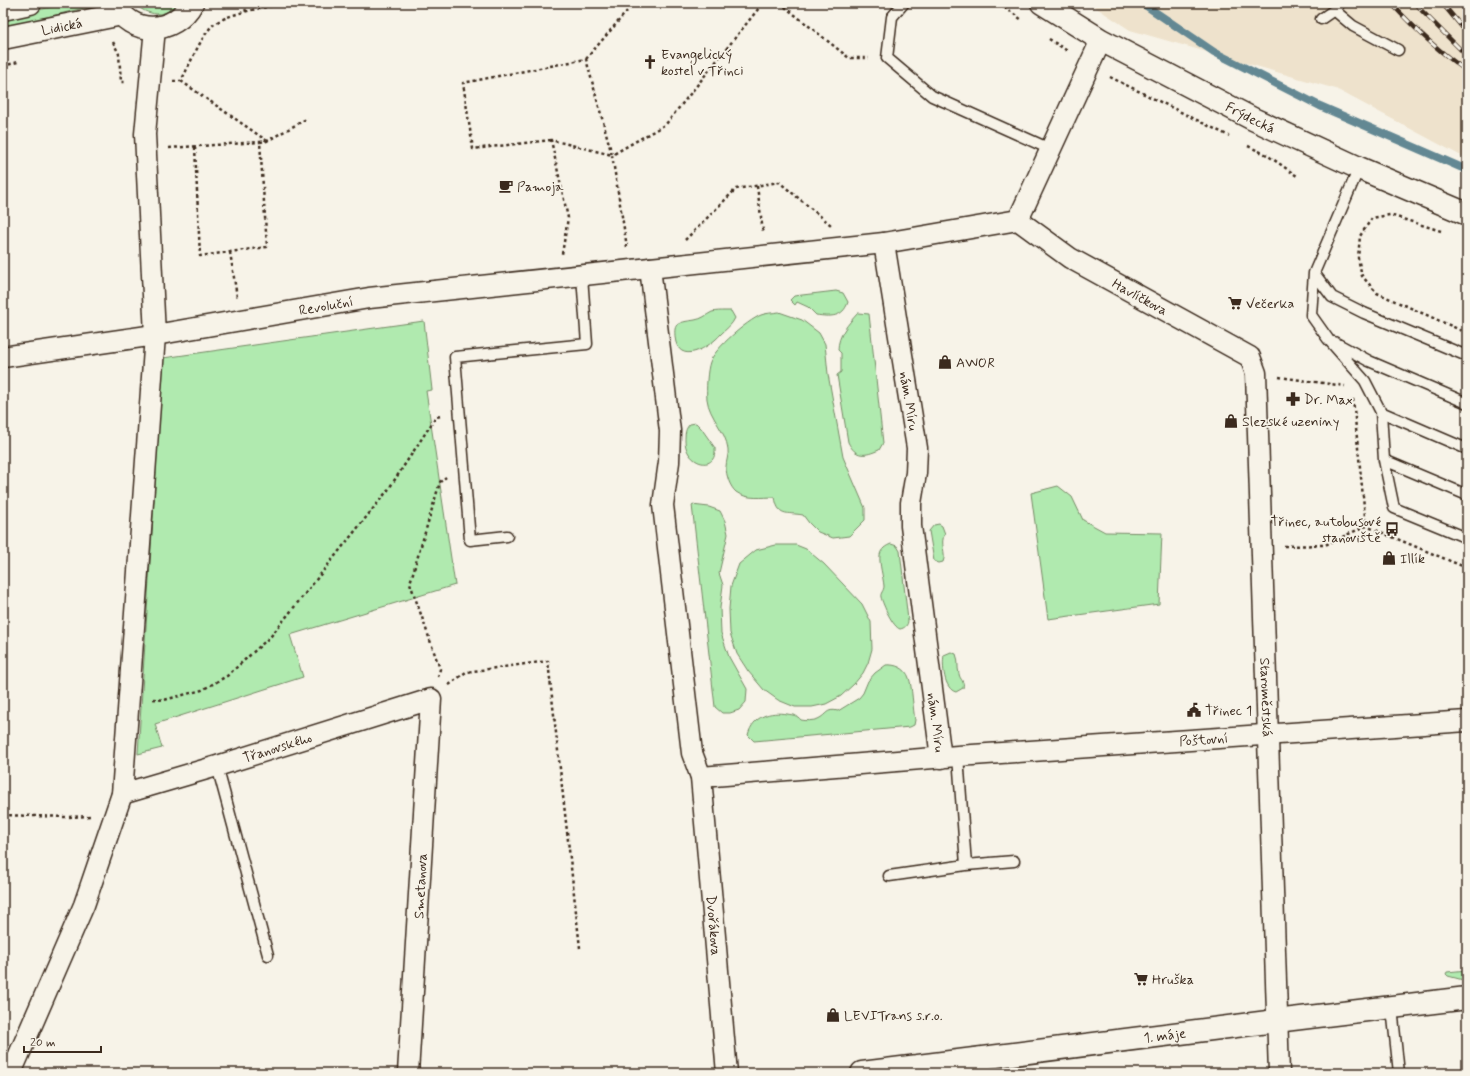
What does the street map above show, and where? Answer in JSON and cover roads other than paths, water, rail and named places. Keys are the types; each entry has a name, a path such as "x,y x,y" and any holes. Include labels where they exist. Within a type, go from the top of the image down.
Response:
{"main road":[{"path":"3,10 30,3"},
{"path":"118,9 135,24 145,28 155,28 164,27 174,23 188,10 192,3"},
{"name":"Frýdecká","path":"1042,3 1101,40 1253,119 1359,168 1467,214"},
{"name":"Lidická","path":"3,38 118,9"},
{"name":"1. máje","path":"862,1073 1467,998"}],"street":[{"path":"12,1073 84,904 122,794 155,335 145,134 155,28"},
{"path":"701,777 692,753 663,504 669,462 670,431 650,268 884,243 1018,220 1101,40"},
{"name":"Havlíčkova","path":"1018,220 1070,258 1250,357 1256,373"},
{"name":"nám. Míru","path":"701,777 950,757 911,526 911,504 916,473 917,448 884,243"},
{"name":"Revoluční","path":"3,357 155,335 369,298 650,268"},
{"name":"Staroměstská","path":"1256,373 1276,1021 1279,1073"},
{"name":"Třanovského","path":"122,794 431,699"},
{"name":"Smetanova","path":"408,1073 431,699"},
{"name":"Poštovní","path":"950,757 1467,721"},
{"name":"Dvořákova","path":"701,777 728,1073"}],"lane":[{"path":"904,3 892,17 887,58 932,96 1050,149"},
{"path":"1321,19 1337,7 1353,26 1398,50"},
{"path":"1359,168 1314,273 1311,315 1328,339 1365,381 1381,412 1384,460 1394,508 1467,538"},
{"path":"1314,273 1332,297 1364,313 1467,356"},
{"path":"507,536 470,540 455,357 587,344 588,275"},
{"path":"1328,339 1369,361 1467,402"},
{"path":"1381,412 1467,449"},
{"path":"1384,460 1467,495"},
{"path":"950,757 966,865"},
{"path":"217,766 268,955"},
{"path":"889,876 966,865 1014,861"},
{"path":"1392,1008 1399,1073"}],"waterway":[{"path":"1142,3 1214,52 1320,106 1467,170"}],"railway":[{"path":"1391,3 1427,39 1467,71"},
{"path":"1416,3 1422,11 1467,56"},
{"path":"1442,3 1467,33"}],"place":[{"name":"Evangelický kostel v Třinci","path":"650,62"},
{"name":"Pamoja","path":"506,186"},
{"name":"Večerka","path":"1235,303"},
{"name":"AWOR","path":"945,362"},
{"name":"Dr. Max","path":"1293,399"},
{"name":"Slezské uzeniny","path":"1231,421"},
{"name":"Třinec, autobusové stanoviště","path":"1392,529"},
{"name":"Illík","path":"1389,558"},
{"name":"Třinec 1","path":"1194,710"},
{"name":"Hruška","path":"1141,979"},
{"name":"LEVITrans s.r.o.","path":"833,1015"}]}
